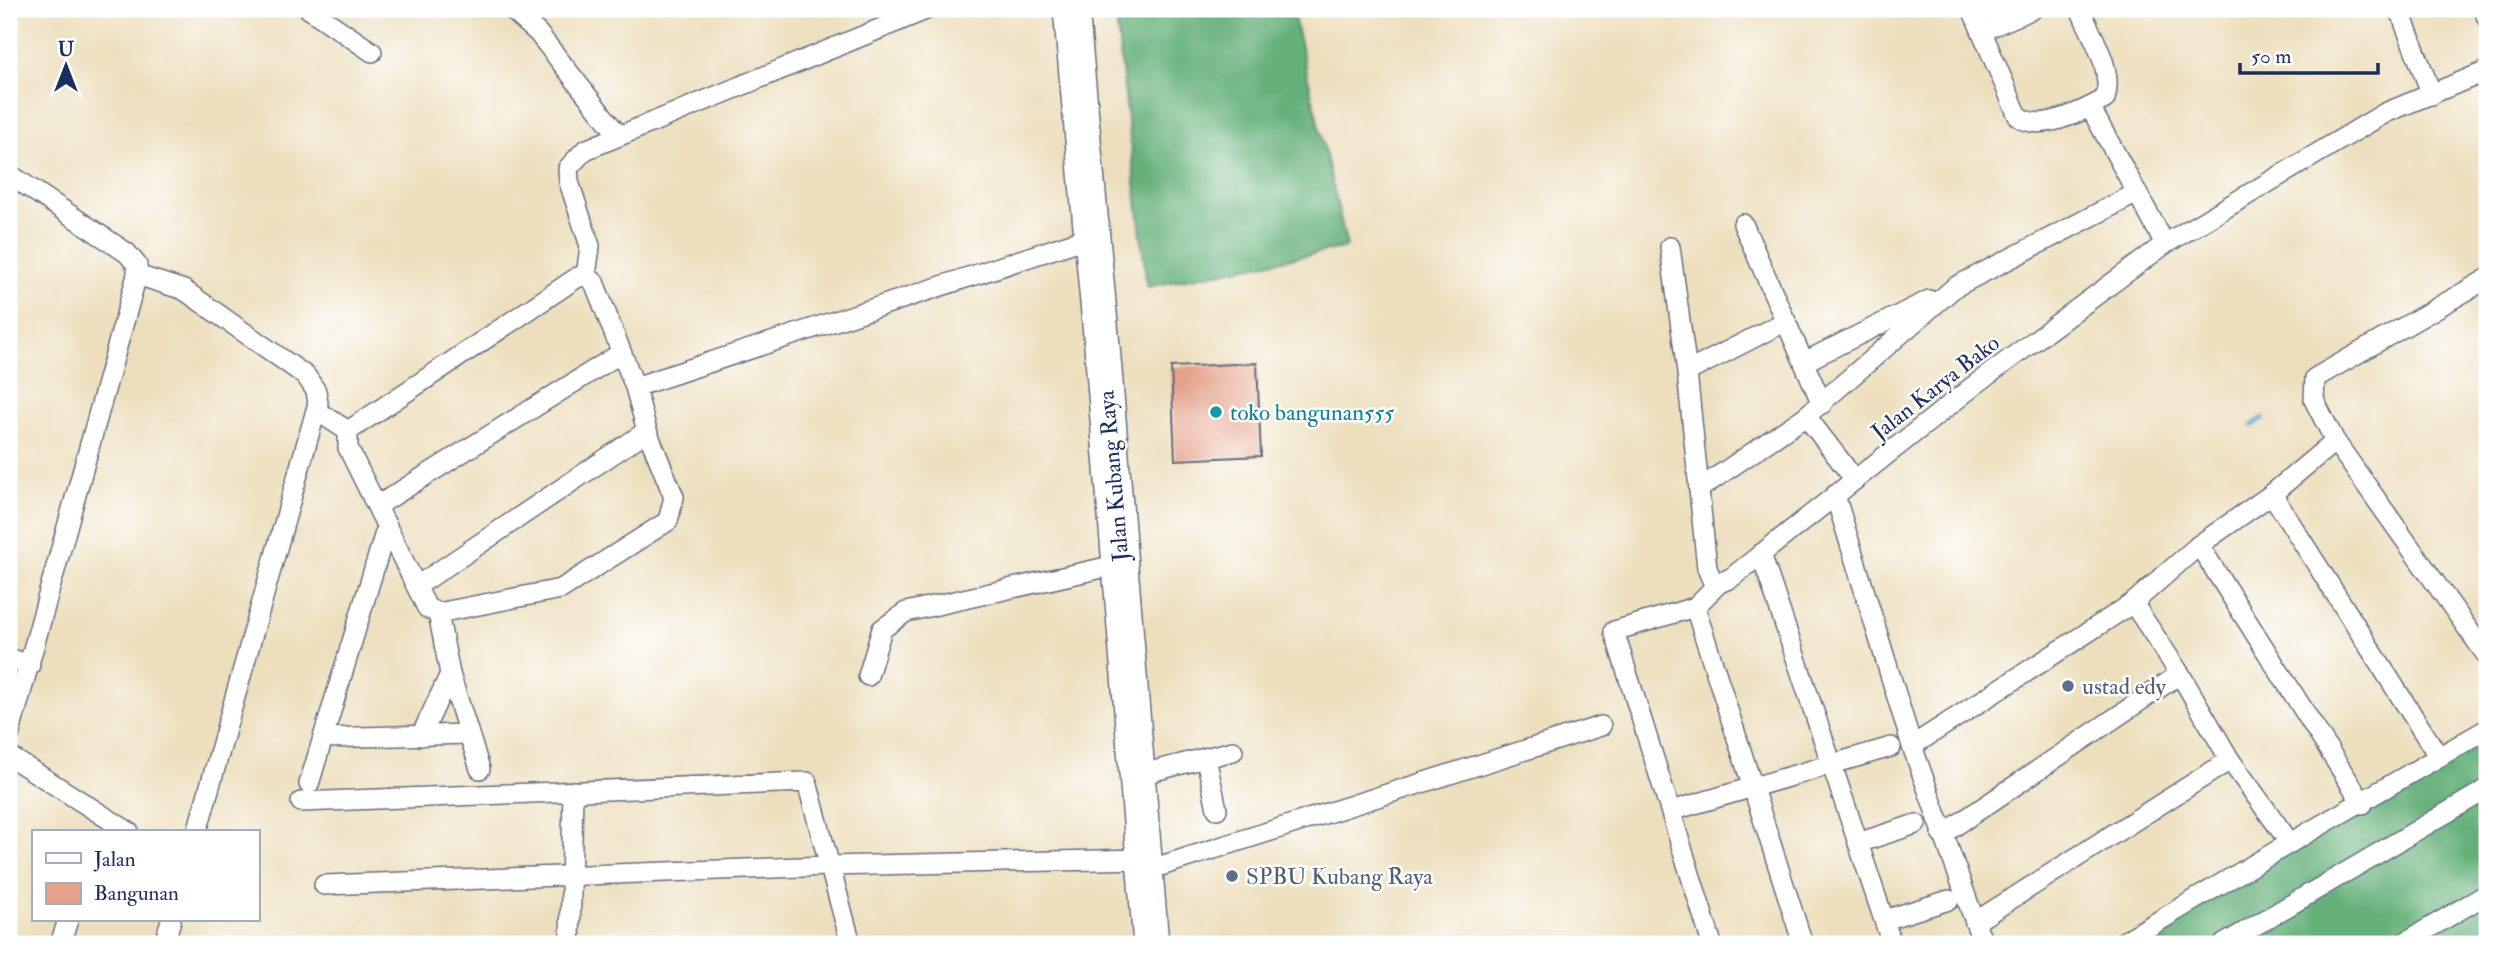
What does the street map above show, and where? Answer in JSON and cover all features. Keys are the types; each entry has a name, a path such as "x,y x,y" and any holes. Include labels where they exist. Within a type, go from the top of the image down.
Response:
{"highway":[{"name":"Jalan Kubang Raya","path":"1071,9 1151,944"}],"street":[{"path":"309,9 372,52"},
{"path":"511,9 538,33 620,136"},
{"path":"586,276 591,253 569,182 568,169 585,150 928,9"},
{"path":"1972,9 2018,116 2024,121 2043,122 2090,107 2105,99 2109,85 2106,70 2080,9"},
{"path":"1982,31 2034,9"},
{"path":"2399,9 2432,95"},
{"path":"2484,9 2487,18"},
{"name":"Jalan Karya Bako","path":"1695,607 1719,583 1761,554 2165,243 2385,113 2487,71"},
{"path":"2090,107 2135,194 2165,243"},
{"path":"9,174 127,253 137,265 137,275 9,736"},
{"path":"1804,362 2135,194"},
{"path":"1743,224 1822,404"},
{"path":"635,387 1090,237"},
{"path":"1670,247 1687,372 1707,568 1712,580 1719,583"},
{"path":"137,275 184,290 306,376 316,391 317,411 198,830"},
{"path":"586,276 594,282 635,387 647,431 674,497 668,521 561,589 438,613 427,608 348,448 348,431 578,277 586,276"},
{"path":"2487,279 2315,378 2314,400 2335,441 2487,656"},
{"path":"1699,489 1822,404 1955,287"},
{"path":"1687,372 1786,321"},
{"path":"377,506 621,353"},
{"path":"317,411 348,431"},
{"path":"1806,416 1856,480"},
{"path":"417,586 647,431"},
{"path":"1912,746 2133,603 2199,545 2272,494 2335,441"},
{"path":"2272,494 2439,757"},
{"path":"1835,495 1912,746 1983,944"},
{"path":"387,526 305,793 573,791 807,782 851,944"},
{"path":"2199,545 2362,804"},
{"path":"1761,554 1892,944"},
{"path":"869,676 882,629 906,612 1120,564"},
{"path":"2133,603 2180,674 2230,760 2290,843"},
{"path":"1712,944 1614,631 1695,607 1803,944"},
{"path":"438,613 450,674 480,769"},
{"path":"9,658 30,664"},
{"path":"421,736 450,674"},
{"path":"1942,835 2180,674"},
{"path":"324,885 828,866 1144,865 1601,726"},
{"path":"2120,944 2487,729"},
{"path":"323,738 469,734"},
{"path":"1671,811 1891,747"},
{"path":"1138,775 1233,751"},
{"path":"9,755 100,824 122,830"},
{"path":"1206,758 1217,809"},
{"path":"1975,922 2230,760"},
{"path":"2224,944 2487,789"},
{"path":"570,944 573,791"},
{"path":"1858,843 1916,824"},
{"path":"2402,944 2487,894"},
{"path":"1884,920 1950,900"},
{"path":"60,944 67,922"},
{"path":"164,944 170,922"}],"green space":[{"path":"1115,9 1292,9 1347,247 1147,287"},
{"path":"2487,742 2487,944 2118,944"}],"building":[{"name":"toko bangunan555","path":"1257,363 1261,456 1175,460 1171,367"}],"waterway":[{"path":"2253,425 2263,418"}],"place":[{"name":"toko bangunan555","path":"1216,412"},
{"name":"ustad edy","path":"2068,686"},
{"name":"SPBU Kubang Raya","path":"1232,876"}]}
